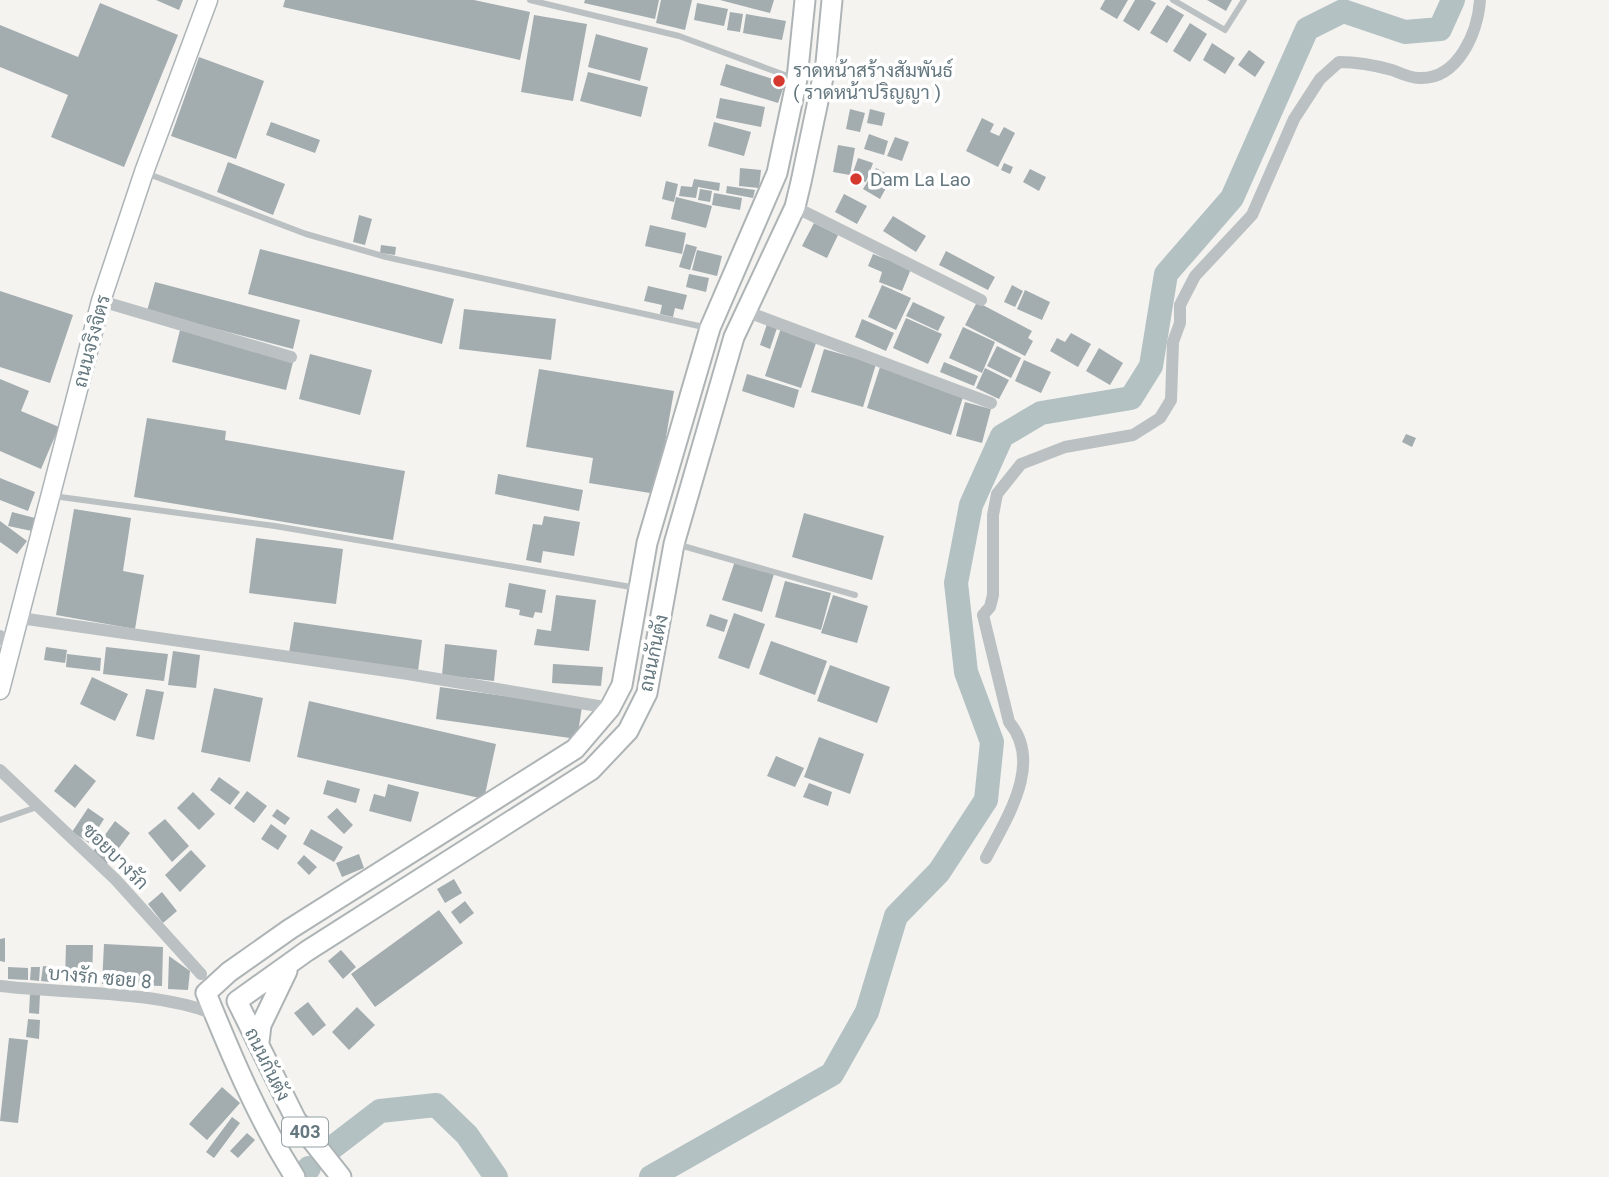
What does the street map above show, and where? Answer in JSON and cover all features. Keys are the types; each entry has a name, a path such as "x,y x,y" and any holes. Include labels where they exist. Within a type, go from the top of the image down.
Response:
{"main road":[{"name":"ถนนกันตัง","path":"295,1177 268,1135 248,1094 207,994 290,929 575,749 610,708 622,685 637,587 710,328 777,173 797,79 805,0"},
{"name":"ถนนกันตัง","path":"341,1177 296,1120 237,1001 307,951 591,770 628,731 647,693 674,544 745,311 795,207 815,126 827,56 832,0"},
{"path":"800,53 827,56"},
{"path":"736,268 759,279"},
{"path":"662,493 687,500"},
{"path":"592,729 611,749"},
{"path":"290,929 307,951"},
{"path":"259,1042 261,1025 291,964"},
{"path":"207,994 237,1001"}],"street":[{"name":"ถนนจริงจิตร","path":"0,690 6,642 20,618 101,300 144,172 208,0"},
{"path":"985,858 1017,797 1023,774 1020,734 1009,722 983,615 990,607 993,595 993,515 997,494 1021,464 1065,447 1133,435 1160,418 1171,400 1173,342 1180,323 1180,305 1195,276 1252,215 1294,119 1320,79 1339,62 1364,63 1419,78 1445,70 1457,61 1471,39 1479,14 1480,0"},
{"path":"795,207 981,300"},
{"path":"101,300 291,357"},
{"path":"745,311 991,403"},
{"path":"20,618 408,674 610,708"},
{"name":"ซอยบางรัก","path":"0,769 116,880 207,994"},
{"name":"บางรัก ซอย 8","path":"0,986 207,994"}],"lane":[{"path":"530,0 678,36 797,79"},
{"path":"1173,0 1225,30 1244,0"},
{"path":"144,172 306,234 386,257 710,328"},
{"path":"51,496 275,526 637,587"},
{"path":"674,544 855,595"},
{"path":"0,820 37,807"}],"building":[{"path":"156,0 183,0 179,10"},
{"path":"285,0 474,0 530,12 520,60 283,7"},
{"path":"585,0 659,0 655,19 584,3"},
{"path":"661,0 692,0 685,30 656,23"},
{"path":"720,0 774,0 770,13"},
{"path":"1105,0 1128,0 1117,19 1100,9"},
{"path":"1135,0 1150,0 1156,3 1139,31 1123,21"},
{"path":"1207,0 1232,0 1226,11"},
{"path":"100,3 178,35 124,167 51,137 68,95 0,67 0,25 78,57"},
{"path":"697,3 728,9 724,26 694,20"},
{"path":"1167,5 1184,15 1167,43 1150,33"},
{"path":"730,12 743,14 740,32 727,30"},
{"path":"746,14 786,21 782,40 743,33"},
{"path":"534,15 587,24 573,101 521,92"},
{"path":"1190,23 1207,34 1190,62 1173,51"},
{"path":"596,34 648,48 640,81 588,67"},
{"path":"1212,43 1235,58 1225,74 1203,60"},
{"path":"1249,50 1265,62 1255,77 1238,65"},
{"path":"199,57 264,81 236,159 171,136"},
{"path":"726,64 785,83 778,103 720,85"},
{"path":"588,72 648,87 641,117 580,101"},
{"path":"720,98 765,107 761,127 716,118"},
{"path":"850,109 865,113 860,132 846,129"},
{"path":"870,109 885,113 882,126 867,123"},
{"path":"982,118 994,124 990,132 999,136 1004,127 1015,133 998,167 966,151"},
{"path":"271,122 320,140 315,153 266,135"},
{"path":"714,122 751,132 744,156 708,146"},
{"path":"869,134 888,141 884,155 864,149"},
{"path":"895,137 909,142 902,161 887,156"},
{"path":"838,145 855,148 850,175 833,172"},
{"path":"858,158 873,163 866,182 851,178"},
{"path":"228,162 285,184 273,215 217,192"},
{"path":"1004,163 1013,167 1010,174 1001,170"},
{"path":"740,168 761,170 759,188 739,186"},
{"path":"876,168 892,177 880,199 863,189"},
{"path":"1030,169 1046,177 1039,191 1023,182"},
{"path":"694,179 720,183 719,191 698,187 696,198 679,196 681,186 692,187"},
{"path":"666,181 678,184 674,202 662,199"},
{"path":"727,186 755,190 753,198 726,193"},
{"path":"700,189 712,191 710,202 698,200"},
{"path":"714,193 742,198 740,210 712,205"},
{"path":"844,194 867,206 857,224 835,212"},
{"path":"676,197 712,206 706,228 671,219"},
{"path":"359,215 372,219 365,245 353,242"},
{"path":"893,216 926,236 916,252 883,231"},
{"path":"814,223 838,235 827,258 802,246"},
{"path":"650,225 686,233 682,254 645,246"},
{"path":"686,244 697,247 690,270 679,267"},
{"path":"381,245 396,247 395,255 380,253"},
{"path":"260,249 454,299 442,344 248,294"},
{"path":"697,250 722,256 717,276 692,270"},
{"path":"946,251 995,277 988,290 939,265"},
{"path":"873,254 911,269 902,291 879,282 882,272 868,266"},
{"path":"689,274 709,278 706,292 686,287"},
{"path":"155,282 300,320 293,349 147,311"},
{"path":"882,285 911,298 896,330 868,317"},
{"path":"1012,285 1023,291 1015,307 1004,302"},
{"path":"648,286 687,295 683,310 675,308 673,317 660,314 662,305 644,301"},
{"path":"1025,290 1050,302 1042,320 1017,309"},
{"path":"0,291 73,315 50,383 0,367"},
{"path":"913,302 945,317 938,331 906,316"},
{"path":"977,302 1032,331 1028,338 1033,341 1025,356 965,325"},
{"path":"464,309 556,319 551,360 459,349"},
{"path":"906,318 942,334 928,364 893,348"},
{"path":"862,319 894,333 886,351 855,337"},
{"path":"767,324 777,328 770,349 760,345"},
{"path":"963,327 995,342 982,373 949,358"},
{"path":"781,328 817,340 801,388 765,376"},
{"path":"180,330 294,358 286,390 172,362"},
{"path":"1071,333 1091,344 1078,367 1050,351 1057,338 1065,342"},
{"path":"997,346 1021,358 1011,378 987,366"},
{"path":"1099,348 1123,363 1110,385 1086,371"},
{"path":"824,349 876,364 863,407 811,392"},
{"path":"310,354 372,370 360,415 299,399"},
{"path":"1024,360 1051,372 1041,393 1015,381"},
{"path":"944,362 978,376 974,386 940,372"},
{"path":"880,367 964,394 951,435 867,408"},
{"path":"985,368 1009,380 999,399 976,388"},
{"path":"539,369 674,391 656,494 589,483 593,458 526,447"},
{"path":"747,374 799,390 794,408 742,391"},
{"path":"0,379 29,391 21,411 59,427 41,469 0,451"},
{"path":"965,402 991,409 982,443 956,436"},
{"path":"147,418 226,431 225,440 405,471 393,540 134,497"},
{"path":"1406,434 1416,438 1412,447 1402,442"},
{"path":"498,474 583,490 579,511 495,494"},
{"path":"0,478 35,492 28,511 0,500"},
{"path":"74,509 131,518 123,571 144,575 135,629 56,615"},
{"path":"12,512 35,518 32,531 8,526"},
{"path":"804,513 884,536 872,580 792,557"},
{"path":"544,516 580,522 574,556 543,551 541,563 526,560 533,524 542,525"},
{"path":"0,521 27,541 17,554 0,542"},
{"path":"256,538 343,549 336,604 249,593"},
{"path":"735,561 774,574 762,612 722,600"},
{"path":"785,581 831,593 821,630 775,617"},
{"path":"509,583 546,590 542,613 535,612 533,618 519,615 520,610 505,607"},
{"path":"556,595 596,600 589,651 534,645 537,629 551,631"},
{"path":"833,595 868,606 857,643 821,633"},
{"path":"734,613 765,624 749,669 718,658"},
{"path":"710,614 728,620 724,632 706,626"},
{"path":"294,622 422,640 418,671 289,653"},
{"path":"771,641 827,661 815,695 759,674"},
{"path":"445,644 497,650 494,681 442,675"},
{"path":"46,647 67,650 65,663 44,660"},
{"path":"106,647 168,654 164,681 103,674"},
{"path":"173,651 200,655 196,688 168,685"},
{"path":"67,654 101,658 100,671 66,667"},
{"path":"553,664 603,667 601,686 552,683"},
{"path":"830,665 890,687 877,723 817,701"},
{"path":"92,677 128,694 115,721 80,704"},
{"path":"440,687 582,707 577,739 436,719"},
{"path":"214,688 263,698 250,762 201,752"},
{"path":"146,689 164,692 154,740 136,736"},
{"path":"309,701 496,744 484,799 297,757"},
{"path":"819,737 864,754 850,794 804,777"},
{"path":"776,756 804,768 795,787 767,776"},
{"path":"75,764 96,781 75,808 54,791"},
{"path":"219,777 240,792 230,805 210,790"},
{"path":"327,780 360,789 356,803 323,794"},
{"path":"809,783 832,792 828,806 803,797"},
{"path":"388,784 419,792 411,822 369,811 374,794 385,797"},
{"path":"247,791 267,806 254,823 234,808"},
{"path":"193,792 215,814 199,830 177,808"},
{"path":"88,808 104,819 89,843 72,832"},
{"path":"337,808 353,825 344,834 327,817"},
{"path":"277,809 290,818 285,825 272,816"},
{"path":"165,819 189,846 172,862 148,833"},
{"path":"115,821 130,833 107,864 92,853"},
{"path":"271,824 287,836 278,850 261,839"},
{"path":"311,829 343,847 334,862 303,844"},
{"path":"191,850 206,866 180,892 165,875"},
{"path":"359,854 364,868 342,877 336,863"},
{"path":"304,855 317,867 309,875 297,863"},
{"path":"454,879 462,893 445,903 437,889"},
{"path":"162,892 177,911 163,923 148,904"},
{"path":"465,901 474,913 460,924 451,912"},
{"path":"439,910 463,943 375,1007 351,974"},
{"path":"5,938 5,962 0,961 0,939"},
{"path":"104,944 163,947 162,986 102,984"},
{"path":"66,945 93,945 92,981 65,980"},
{"path":"341,950 356,967 343,979 328,961"},
{"path":"169,956 190,971 188,990 168,989"},
{"path":"43,966 60,968 59,983 41,981"},
{"path":"8,967 28,968 28,980 8,979"},
{"path":"31,967 40,967 39,981 30,980"},
{"path":"30,994 40,995 39,1014 29,1013"},
{"path":"308,1002 326,1025 313,1036 294,1013"},
{"path":"357,1007 375,1025 349,1050 332,1032"},
{"path":"28,1019 40,1020 39,1039 26,1037"},
{"path":"9,1038 28,1040 18,1123 0,1121"},
{"path":"222,1087 240,1103 207,1140 189,1124"},
{"path":"232,1117 240,1123 214,1158 206,1152"},
{"path":"247,1133 255,1140 238,1158 230,1151"}],"waterway":[{"path":"651,1177 832,1074 867,1012 896,916 939,872 986,800 992,742 966,672 956,583 971,505 1002,436 1041,413 1131,398 1151,366 1166,274 1232,198 1307,29 1343,11 1405,32 1440,29 1453,0"},
{"path":"333,1147 380,1111 436,1105 467,1135 496,1177"},
{"path":"304,1174 309,1168"}],"place":[{"name":"ราดหน้าสร้างสัมพันธ์ ( ราดหน้าปริญญา )","path":"779,81"},
{"name":"Dam La Lao","path":"856,179"}]}
